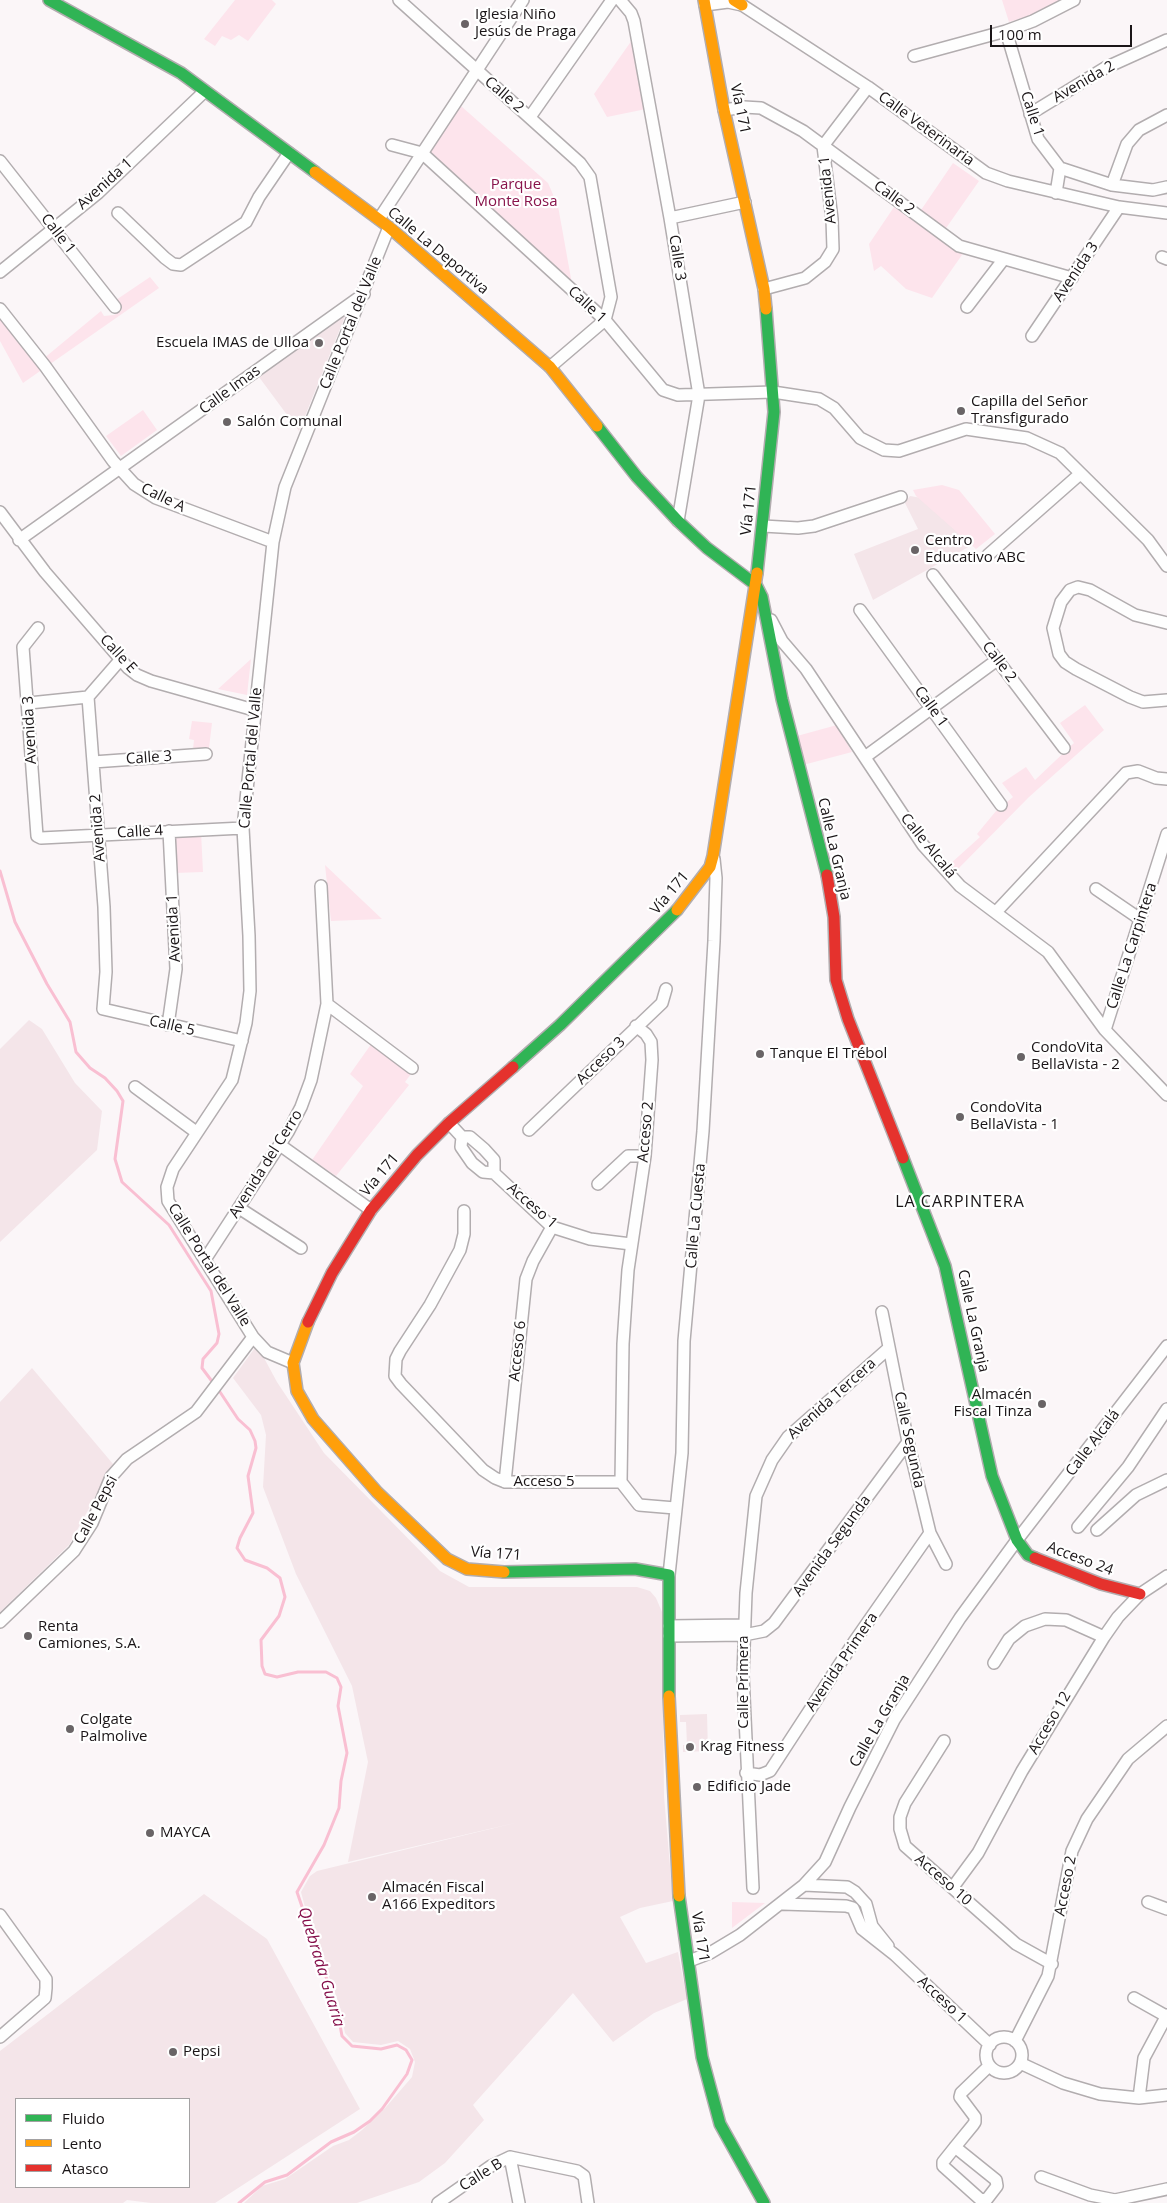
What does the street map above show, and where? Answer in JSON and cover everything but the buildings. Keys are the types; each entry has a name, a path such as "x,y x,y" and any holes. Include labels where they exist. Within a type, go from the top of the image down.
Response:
{"main road":[{"name":"Calle La Deportiva","path":"49,0 180,73 389,227 550,367 637,476 678,521 707,548 756,585"},
{"name":"Vía 171","path":"705,3 724,110 764,289 774,412 756,585 714,856 710,867 696,888 675,913 560,1025 449,1123 417,1155 371,1210 332,1273 303,1331 293,1363 296,1391 314,1419 377,1492 447,1559 467,1570 489,1572 635,1569 669,1575 669,1709 678,1892 702,2056 712,2100 730,2144 764,2203"},
{"name":"Calle La Granja","path":"756,585 762,597 782,699 831,892 834,917 836,980 848,1020 945,1266 992,1476 1017,1540"},
{"name":"Acceso 24","path":"1017,1540 1028,1555 1101,1584 1140,1594"}],"street":[{"path":"399,0 477,71"},
{"path":"530,117 612,0"},
{"name":"Calle 3","path":"620,0 631,13 634,21 670,218 699,395 678,521"},
{"path":"914,56 1033,22 1074,0"},
{"path":"379,219 477,71 517,2"},
{"name":"Calle Veterinaria","path":"705,3 738,2 868,87 986,173 1056,193 1119,207 1167,213"},
{"name":"Calle 1","path":"1006,31 1038,138 1060,168"},
{"name":"Avenida 2","path":"1030,114 1105,68 1167,40"},
{"name":"Calle 2","path":"477,71 580,163 590,177 611,298 605,320"},
{"name":"Avenida 1","path":"764,289 805,278 825,262 833,249 832,218 823,146 868,87"},
{"name":"Avenida 1","path":"0,272 98,193 205,91"},
{"name":"Calle 2","path":"724,110 744,107 761,108 803,131 959,246 1072,278"},
{"path":"1112,185 1127,144 1139,130 1167,115"},
{"path":"392,145 422,153"},
{"path":"118,213 165,258 174,264 181,265 246,222 259,197 289,153"},
{"name":"Calle 1","path":"422,153 605,320 663,390 678,394 699,395 773,392"},
{"name":"Calle 1","path":"0,161 116,307"},
{"path":"1056,193 1060,168 1112,185 1153,190 1167,187"},
{"path":"670,218 745,202"},
{"name":"Avenida 3","path":"1032,336 1119,207"},
{"name":"Calle Portal del Valle","path":"293,1363 267,1352 253,1337 206,1258 168,1201 167,1187 173,1170 196,1132 232,1080 242,1041 250,991 243,828 273,542 288,479 364,294 389,227"},
{"path":"967,307 1004,260"},
{"name":"Calle Imas","path":"19,540 364,294"},
{"name":"Calle A","path":"0,309 45,366 120,469 134,484 156,498 273,542"},
{"path":"550,367 605,320"},
{"path":"773,392 818,399 834,408 860,438 884,450 899,451 966,429 1027,438 1060,453 1148,540 1167,566"},
{"path":"988,555 1080,474"},
{"path":"763,526 798,528 814,526 901,497"},
{"name":"Calle E","path":"0,512 19,540 121,659 137,675 151,681 254,710"},
{"path":"1148,540 1167,551"},
{"name":"Calle 2","path":"933,575 1064,748"},
{"path":"1167,623 1135,615 1090,590 1078,587 1070,590 1061,602 1054,618 1053,628 1060,654 1065,662 1076,669 1143,702 1167,700"},
{"name":"Calle Alcalá","path":"765,610 782,641 795,656 866,757 923,845 960,886 1048,952 1105,1030 1167,1095"},
{"name":"Calle 1","path":"860,610 1001,805"},
{"name":"Avenida 3","path":"37,836 29,703 23,647 38,628"},
{"path":"775,662 782,655 795,656"},
{"path":"29,703 88,697 121,659"},
{"path":"866,757 997,660"},
{"name":"Avenida 2","path":"88,697 106,972 103,1009"},
{"name":"Calle 3","path":"93,762 206,754"},
{"path":"996,912 1126,773 1138,771 1156,778 1167,779"},
{"name":"Calle 4","path":"37,836 41,838 243,828"},
{"name":"Avenida 1","path":"168,1025 176,969 169,831"},
{"name":"Calle La Carpintera","path":"1105,1030 1167,834"},
{"name":"Calle La Cuesta","path":"669,1575 682,1453 684,1340 703,1131 714,942 716,878 714,856"},
{"name":"Avenida del Cerro","path":"206,1258 302,1108 311,1080 327,1004 322,886"},
{"path":"1096,889 1140,919"},
{"name":"Acceso 3","path":"529,1130 662,1002 666,989"},
{"path":"327,1004 412,1068"},
{"name":"Calle 5","path":"103,1009 242,1041"},
{"name":"Acceso 2","path":"632,1244 645,1156 652,1052 651,1042 646,1034 636,1026"},
{"path":"135,1087 196,1132"},
{"name":"Acceso 1","path":"449,1123 462,1137 470,1137 484,1148 494,1160 494,1173"},
{"name":"Acceso 1","path":"462,1137 461,1148 472,1163 483,1172 494,1173 552,1227 590,1239 632,1244"},
{"path":"280,1145 371,1210"},
{"path":"598,1184 628,1156 645,1156"},
{"path":"239,1208 301,1248"},
{"name":"Acceso 5","path":"464,1211 464,1234 460,1250 430,1305 400,1350 396,1360 395,1376 483,1470 504,1482 620,1482"},
{"name":"Acceso 6","path":"504,1482 526,1279 533,1261 552,1227"},
{"path":"632,1244 623,1344 620,1482 639,1504 675,1508"},
{"name":"Calle Segunda","path":"882,1312 908,1442 930,1533 946,1564"},
{"name":"Calle Pepsi","path":"0,1622 74,1551 92,1523 111,1477 127,1459 196,1412 253,1337"},
{"name":"Calle Alcalá","path":"1017,1540 1167,1346"},
{"name":"Avenida Tercera","path":"763,1478 772,1460 788,1437 889,1348"},
{"path":"1078,1527 1096,1508 1128,1467 1167,1409"},
{"name":"Avenida Segunda","path":"669,1631 764,1631 783,1614 908,1442"},
{"name":"Calle Primera","path":"754,1888 746,1773 744,1630 754,1507 763,1478"},
{"path":"1096,1530 1136,1495 1167,1480"},
{"path":"1096,1508 1109,1518"},
{"name":"Avenida Primera","path":"746,1773 760,1775 770,1771 854,1642 930,1533"},
{"name":"Calle La Granja","path":"689,1961 710,1952 740,1935 782,1904 804,1885 825,1862 850,1807 894,1720 960,1618 1017,1540"},
{"name":"Acceso 12","path":"954,1887 978,1853 1022,1771 1104,1637 1118,1617 1140,1594 1167,1576"},
{"path":"994,1662 1009,1639 1025,1626 1045,1619 1066,1620 1086,1631 1104,1637"},
{"name":"Acceso 2","path":"1015,2041 1048,1976 1052,1964 1072,1851 1087,1819 1128,1759 1167,1726"},
{"name":"Acceso 10","path":"944,1741 905,1803 900,1817 900,1830 904,1846 916,1858 954,1887 1016,1944 1052,1964"},
{"name":"Acceso 1","path":"804,1885 847,1888 855,1892 866,1904 872,1926 895,1955"},
{"path":"1148,1902 1167,1909"},
{"name":"Acceso 1","path":"782,1904 853,1908 862,1929 895,1955 990,2045"},
{"path":"0,1915 46,1979 46,1988 45,1998 0,2037"},
{"path":"1134,1998 1166,2015 1144,2058 1139,2098"},
{"path":"1004,2037 1015,2041 1022,2051 1020,2063 1011,2072 999,2073 989,2066 986,2055 994,2041 1004,2037"},
{"path":"1020,2063 1063,2083 1100,2094 1139,2098 1167,2095"},
{"path":"955,2147 996,2180 997,2186 987,2199 981,2200 944,2169 943,2162 955,2147 975,2122 975,2117 960,2097 961,2093 989,2066"},
{"path":"510,2157 518,2203"},
{"name":"Calle B","path":"438,2203 451,2199 491,2166 510,2157 577,2171 584,2176 588,2203"},
{"path":"1041,2176 1090,2196 1115,2200 1167,2190"}],"shaded area":[{"name":"Escuela IMAS de Ulloa","path":"348,309 299,431 259,377"},
{"name":"Centro Educativo ABC","path":"910,496 922,498 972,545 873,600 854,554 918,529 905,503"},
{"path":"29,1020 42,1029 75,1083 102,1111 97,1150 0,1242 0,1049"},
{"path":"257,1345 277,1382 324,1453 440,1571 469,1587 637,1587 650,1591 656,1598 662,1612 664,1796 673,1901 640,1908 620,1917 646,1963 678,1952 687,1999 654,2013 613,2042 573,1993 473,2105 484,2120 445,2163 419,2182 357,2203 244,2203 262,2186 285,2179 333,2146 349,2140 362,2130 386,2107 412,2077 415,2062 410,2049 398,2041 381,2045 353,2042 345,2033 339,2004 309,1922 301,1892 310,1876 317,1871 519,1822 348,1862 368,1762 352,1686 296,1574 263,1487 266,1435 261,1415 233,1378"},
{"path":"32,1368 113,1464 69,1545 0,1612 0,1402"},
{"path":"707,1714 708,1751 683,1752 683,1745 687,1745 686,1722 680,1722 680,1715"},
{"path":"204,1894 267,1939 360,2109 215,2203 151,2203 127,2200 123,2203 0,2203 0,2051"}],"green space":[{"path":"235,0 272,0 276,4 248,41 239,35 231,40 222,36 215,46 204,39"},
{"path":"1002,0 1060,0 1032,15 1009,22"},
{"path":"632,40 646,109 607,117 594,94"},
{"name":"Parque Monte Rosa","path":"461,106 548,183 558,206 572,284 430,153"},
{"path":"953,163 979,181 944,231 919,213"},
{"path":"894,207 946,244 964,252 932,298 906,289 881,266 874,271 869,244"},
{"path":"150,277 159,288 23,383 0,341 0,319 37,364 101,311 104,316 114,315 122,310 116,300"},
{"path":"143,410 157,430 121,456 106,436"},
{"path":"942,485 959,490 995,534 976,549 916,496 913,490"},
{"path":"251,659 247,695 218,689"},
{"path":"1085,705 1104,730 1029,797 956,871 949,865 980,837 977,834 996,811 1013,797 1002,783 1026,767 1035,780 1074,743 1060,723"},
{"path":"192,721 212,723 209,748 193,749 194,740 189,739"},
{"path":"837,725 852,752 803,765 797,736"},
{"path":"201,832 203,872 175,873 173,834"},
{"path":"325,865 382,919 331,921"},
{"path":"372,1043 411,1074 405,1082 409,1085 336,1176 312,1160 363,1086 350,1074"},
{"path":"732,1902 765,1903 732,1928"}],"waterway":[{"name":"Quebrada Guaria","path":"0,871 15,922 47,984 70,1022 76,1052 90,1068 105,1078 123,1101 115,1159 122,1182 169,1225 211,1291 219,1334 217,1343 203,1359 202,1368 214,1384"},
{"name":"Quebrada Guaria","path":"218,1389 238,1419 250,1430 256,1448 248,1476 253,1513 237,1548 245,1560 267,1568 280,1578 285,1597 279,1616 261,1640 262,1666 265,1674 277,1677 298,1672 326,1672 337,1678 341,1687 338,1706 347,1753 341,1781 339,1808 324,1845 297,1892 337,2009 342,2036 352,2046 381,2049 397,2045 406,2050 412,2060 407,2074 382,2109 370,2121 354,2132 331,2142 287,2175 265,2182 239,2203"}],"traffic: fast":[{"path":"49,0 181,73 315,172"},
{"path":"757,573 774,412 766,309"},
{"path":"597,426 637,477 678,521 707,548 756,585 762,597 782,699 827,875"},
{"path":"513,1067 560,1025 677,910"},
{"path":"903,1158 945,1266 992,1476 1017,1540 1028,1555 1035,1558"},
{"path":"504,1572 635,1569 669,1575 669,1696"},
{"path":"679,1896 702,2057 720,2124 764,2203"}],"traffic: slow":[{"path":"704,0 724,110 764,289 766,309"},
{"path":"734,0 742,5"},
{"path":"315,172 389,227 550,367 597,426"},
{"path":"677,910 710,867 713,856 757,573"},
{"path":"308,1322 293,1363 297,1391 313,1419 377,1492 447,1559 467,1569 504,1572"},
{"path":"669,1696 679,1896"}],"traffic: jam":[{"path":"827,875 834,917 836,980 848,1019 903,1158"},
{"path":"308,1322 332,1273 371,1210 417,1155 449,1123 513,1067"},
{"path":"1035,1558 1101,1584 1140,1594"}],"place":[{"name":"Iglesia Niño Jesús de Praga","path":"465,24"},
{"name":"Escuela IMAS de Ulloa","path":"319,343"},
{"name":"Capilla del Señor Transfigurado","path":"961,411"},
{"name":"Salón Comunal","path":"227,422"},
{"name":"Centro Educativo ABC","path":"915,550"},
{"name":"Tanque El Trébol","path":"760,1054"},
{"name":"CondoVita BellaVista - 2","path":"1021,1057"},
{"name":"CondoVita BellaVista - 1","path":"960,1117"},
{"name":"Almacén Fiscal Tinza","path":"1042,1404"},
{"name":"Renta Camiones, S.A.","path":"28,1636"},
{"name":"Colgate Palmolive","path":"70,1729"},
{"name":"Krag Fitness","path":"690,1747"},
{"name":"Edificio Jade","path":"697,1787"},
{"name":"MAYCA","path":"150,1833"},
{"name":"Almacén Fiscal A166 Expeditors","path":"372,1897"},
{"name":"Pepsi","path":"173,2052"}],"district":[{"name":"LA CARPINTERA","path":"960,1202"}]}
